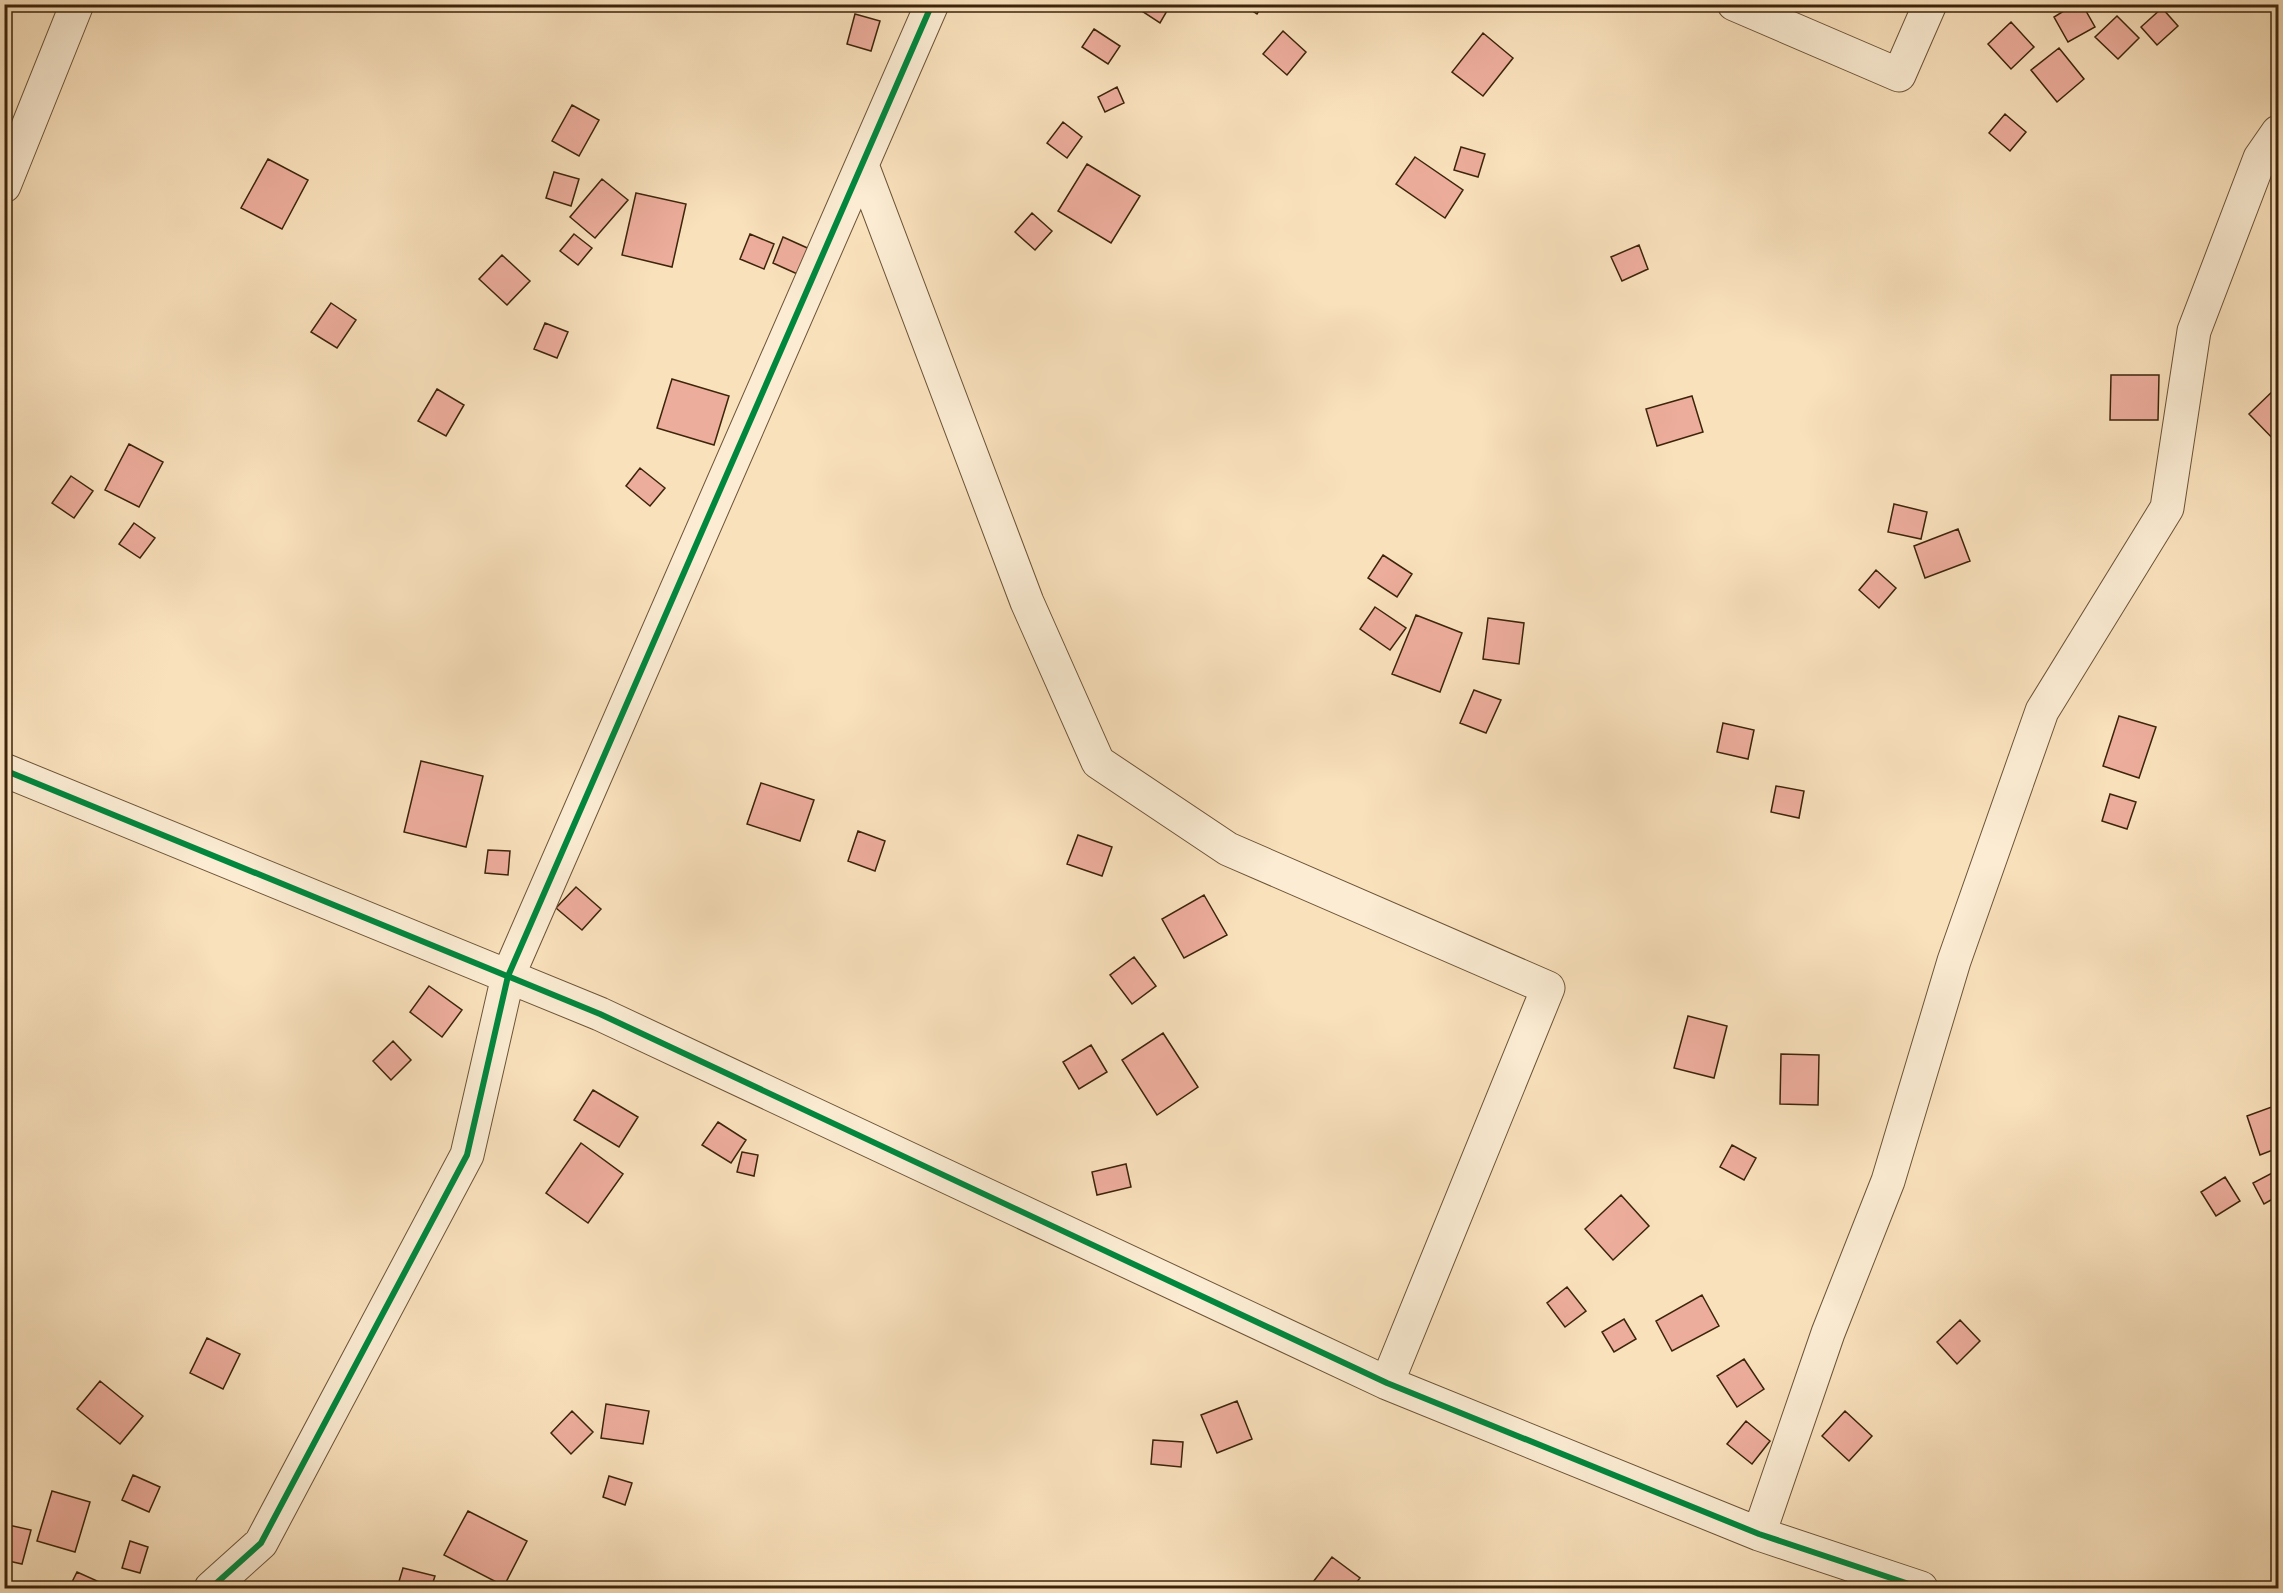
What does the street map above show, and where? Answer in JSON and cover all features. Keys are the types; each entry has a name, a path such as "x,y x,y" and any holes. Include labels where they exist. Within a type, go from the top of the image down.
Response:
{"street":[{"path":"4,186 77,4"},
{"path":"211,1588 261,1543 467,1155 508,976 932,4"},
{"path":"1734,4 1899,75 1930,4"},
{"path":"1759,1534 1828,1333 1888,1181 1954,961 2042,711 2167,508 2194,331 2260,158 2278,132"},
{"path":"862,165 1027,602 1098,762 1228,849 1548,988 1387,1383"},
{"path":"4,770 600,1014 1387,1383 1759,1534 1921,1588"}],"building":[{"path":"1131,4 1171,4 1160,23"},
{"path":"1242,4 1263,4 1257,14"},
{"path":"2075,4 2082,4 2095,27 2068,42 2054,17"},
{"path":"2162,8 2178,26 2157,45 2141,27"},
{"path":"855,14 880,21 871,51 847,44"},
{"path":"2117,16 2139,38 2118,59 2095,37"},
{"path":"2011,22 2034,47 2011,69 1988,44"},
{"path":"1094,29 1120,46 1108,64 1082,47"},
{"path":"1283,31 1306,52 1287,75 1263,54"},
{"path":"1483,33 1513,58 1483,96 1452,72"},
{"path":"2059,48 2084,79 2057,102 2031,70"},
{"path":"1117,87 1124,103 1105,112 1098,97"},
{"path":"572,105 599,120 579,156 552,141"},
{"path":"2005,114 2026,132 2010,151 1989,133"},
{"path":"1063,122 1082,137 1067,158 1047,143"},
{"path":"1461,147 1485,154 1478,177 1454,170"},
{"path":"1415,157 1463,190 1445,218 1396,184"},
{"path":"268,159 308,180 282,229 241,208"},
{"path":"1087,164 1140,196 1111,243 1058,211"},
{"path":"554,172 579,179 571,206 546,198"},
{"path":"602,179 628,200 595,238 570,217"},
{"path":"636,193 686,204 672,267 622,255"},
{"path":"1032,213 1052,231 1035,250 1015,232"},
{"path":"574,234 592,248 578,265 560,251"},
{"path":"750,234 774,244 764,269 740,259"},
{"path":"783,237 814,251 804,277 773,263"},
{"path":"1639,245 1648,269 1622,281 1611,257"},
{"path":"502,255 530,281 507,305 479,279"},
{"path":"331,303 356,320 337,348 311,332"},
{"path":"545,323 568,332 557,358 534,349"},
{"path":"2111,375 2159,375 2158,420 2110,420"},
{"path":"672,379 729,396 714,445 657,428"},
{"path":"2278,386 2278,444 2249,414"},
{"path":"437,389 464,405 446,436 418,421"},
{"path":"1692,396 1703,432 1657,446 1646,409"},
{"path":"129,444 163,462 139,507 105,490"},
{"path":"640,468 665,488 650,506 626,486"},
{"path":"71,476 93,491 74,518 52,503"},
{"path":"1894,504 1927,512 1921,539 1888,532"},
{"path":"134,523 155,538 140,558 119,544"},
{"path":"1958,529 1970,561 1925,578 1914,546"},
{"path":"1383,555 1412,574 1397,597 1368,578"},
{"path":"1876,570 1896,588 1879,608 1859,590"},
{"path":"1375,607 1406,628 1390,650 1360,629"},
{"path":"1416,615 1462,633 1440,692 1392,674"},
{"path":"1488,618 1524,623 1519,664 1483,659"},
{"path":"1474,690 1501,700 1486,733 1460,723"},
{"path":"2119,716 2156,727 2139,778 2103,766"},
{"path":"1723,723 1754,730 1748,759 1717,752"},
{"path":"421,761 483,776 466,847 404,832"},
{"path":"761,783 814,800 800,841 747,824"},
{"path":"1776,786 1804,791 1799,818 1771,812"},
{"path":"2110,794 2136,802 2127,829 2102,821"},
{"path":"858,831 885,841 875,871 848,861"},
{"path":"1078,835 1112,847 1102,876 1067,864"},
{"path":"488,850 510,851 508,875 485,873"},
{"path":"576,887 601,909 582,930 556,908"},
{"path":"1204,895 1227,935 1184,958 1162,919"},
{"path":"1134,957 1156,986 1132,1004 1110,975"},
{"path":"429,986 462,1010 442,1037 410,1012"},
{"path":"1688,1016 1727,1026 1714,1078 1674,1068"},
{"path":"1163,1033 1198,1087 1157,1115 1122,1060"},
{"path":"393,1041 411,1060 391,1080 373,1061"},
{"path":"1091,1045 1107,1072 1079,1089 1063,1062"},
{"path":"1781,1054 1819,1055 1818,1105 1780,1104"},
{"path":"593,1090 638,1117 619,1147 574,1120"},
{"path":"2277,1105 2278,1148 2260,1155 2247,1116"},
{"path":"718,1122 746,1140 731,1163 702,1145"},
{"path":"581,1143 623,1174 588,1223 546,1193"},
{"path":"1732,1145 1756,1158 1744,1180 1720,1167"},
{"path":"742,1152 758,1155 754,1176 737,1172"},
{"path":"1126,1164 1131,1187 1097,1195 1092,1172"},
{"path":"2274,1172 2278,1181 2278,1196 2264,1204 2253,1183"},
{"path":"2225,1177 2240,1201 2216,1216 2201,1192"},
{"path":"1621,1195 1649,1226 1613,1260 1585,1229"},
{"path":"1567,1287 1586,1311 1565,1327 1547,1303"},
{"path":"1702,1295 1719,1326 1672,1351 1656,1321"},
{"path":"1624,1319 1636,1339 1614,1352 1602,1332"},
{"path":"1960,1320 1980,1341 1957,1364 1937,1342"},
{"path":"207,1338 240,1354 223,1389 190,1373"},
{"path":"1744,1359 1764,1389 1737,1407 1717,1376"},
{"path":"100,1381 143,1416 120,1444 77,1409"},
{"path":"1237,1401 1252,1439 1217,1453 1201,1415"},
{"path":"606,1404 649,1411 643,1444 601,1438"},
{"path":"572,1411 593,1432 571,1454 551,1433"},
{"path":"1845,1411 1872,1436 1849,1461 1822,1436"},
{"path":"1746,1421 1770,1441 1752,1464 1727,1444"},
{"path":"1153,1440 1183,1442 1181,1467 1151,1464"},
{"path":"133,1475 160,1487 149,1512 122,1500"},
{"path":"609,1476 632,1483 625,1505 603,1497"},
{"path":"52,1491 90,1502 75,1552 37,1541"},
{"path":"468,1511 527,1541 504,1586 444,1555"},
{"path":"4,1524 31,1530 22,1564 4,1560"},
{"path":"130,1541 148,1547 140,1573 122,1568"},
{"path":"1332,1557 1360,1578 1352,1588 1314,1588 1310,1586"},
{"path":"403,1568 435,1576 431,1588 397,1588"},
{"path":"77,1572 104,1584 102,1588 69,1588"}],"cycle path":[{"path":"211,1588 261,1543 467,1155 508,976 932,4"},
{"path":"4,770 600,1014 1387,1383 1759,1534 1921,1588"}]}
